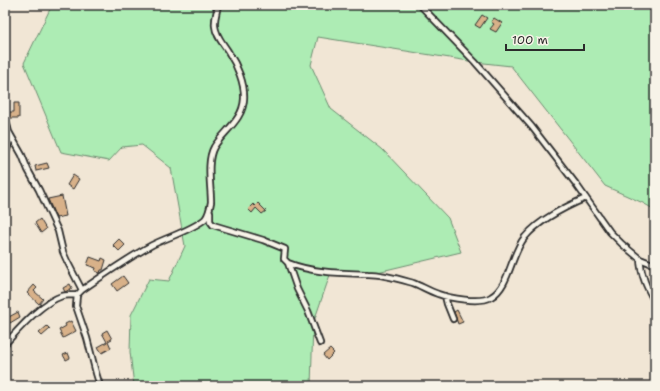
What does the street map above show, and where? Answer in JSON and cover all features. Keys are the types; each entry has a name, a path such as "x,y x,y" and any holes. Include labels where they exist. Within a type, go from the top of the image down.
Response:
{"street":[{"path":"218,5 215,20 216,32 230,53 235,64 243,87 244,99 237,120 214,147 210,157 210,222 214,225 263,240 283,248 286,251 284,259 288,263 297,289 308,311 320,343"},
{"path":"420,5 475,62 532,127 610,232 640,259 655,265"},
{"path":"5,101 6,120 11,136 37,185 58,231 63,252 82,290"},
{"path":"5,156 11,136"},
{"path":"288,263 300,268 340,274 380,275 413,283 445,296 484,300 497,292 524,237 562,209 586,198"},
{"path":"100,386 87,338 76,306 77,295 129,258 201,222 206,217 210,209"},
{"path":"640,259 640,270 655,302"},
{"path":"5,344 53,300 64,296 77,295"},
{"path":"445,296 446,304 453,319"}],"green space":[{"path":"54,5 655,5 655,210 605,186 511,66 475,62 318,37 311,65 331,109 382,149 448,218 461,252 369,274 331,272 313,324 311,386 134,386 130,352 131,315 149,279 169,281 185,246 171,168 142,145 122,147 109,161 61,152 24,63 51,7"}],"building":[{"path":"482,15 487,18 480,28 475,25"},
{"path":"494,18 502,23 496,32 490,29 494,24 491,22"},
{"path":"14,103 19,103 19,118 9,118 9,112 14,112"},
{"path":"47,163 49,168 36,171 35,166"},
{"path":"73,175 79,179 73,189 67,185"},
{"path":"62,196 66,216 56,218 48,199"},
{"path":"258,203 266,211 262,214 256,208 252,213 248,209 253,204 255,206"},
{"path":"40,219 46,229 41,233 35,223"},
{"path":"119,239 125,245 119,251 113,245"},
{"path":"90,257 101,261 102,258 106,260 103,270 101,270 100,273 95,271 96,268 87,265"},
{"path":"123,276 128,283 117,291 112,284"},
{"path":"70,284 72,288 65,292 63,288"},
{"path":"34,285 37,288 34,291 43,299 39,304 27,293"},
{"path":"457,310 463,322 458,324 454,312"},
{"path":"18,312 20,317 10,323 7,318"},
{"path":"71,321 76,331 63,338 59,330"},
{"path":"47,326 50,329 42,336 39,333"},
{"path":"107,330 112,339 108,341 111,348 102,353 98,347 107,342 102,333"},
{"path":"330,349 334,353 327,360 323,355"},
{"path":"68,353 70,358 66,360 63,355"}]}
